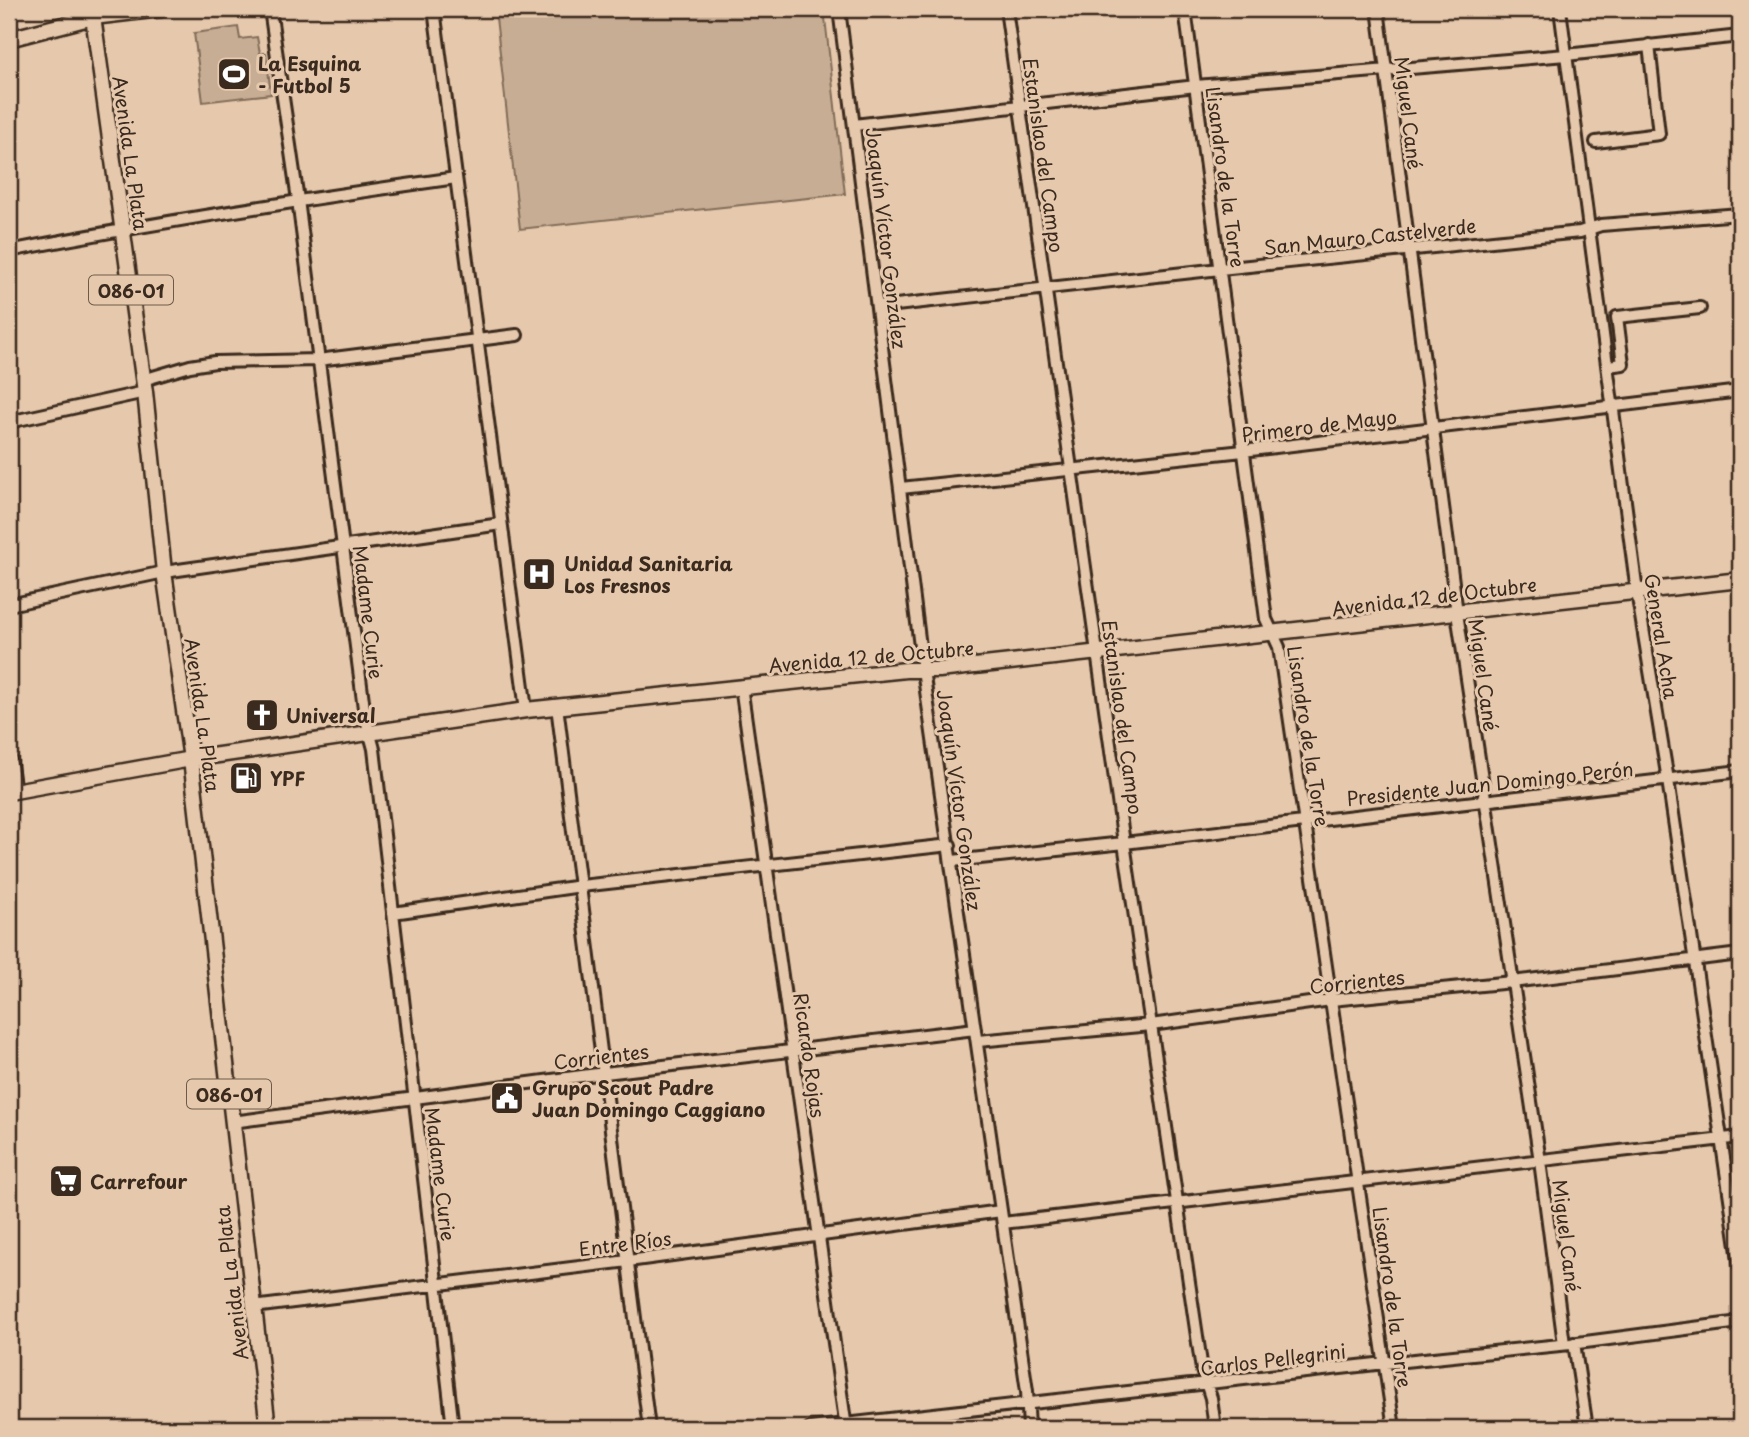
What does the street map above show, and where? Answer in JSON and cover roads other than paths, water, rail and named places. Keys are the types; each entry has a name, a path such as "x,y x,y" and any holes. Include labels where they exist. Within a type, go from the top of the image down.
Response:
{"main road":[{"path":"9,39 92,13 161,9"},
{"name":"Avenida La Plata","path":"92,13 144,386 164,572 191,759 268,1428"},
{"name":"Avenida 12 de Octubre","path":"12,791 191,759 557,706 906,670 939,670 1740,580"}],"street":[{"name":"Madame Curie","path":"270,9 298,200 365,716 374,748 453,1428"},
{"path":"434,9 526,710"},
{"name":"Joaquín Víctor González","path":"839,9 923,670 978,1041 1029,1428"},
{"name":"Estanislao del Campo","path":"1006,9 1124,843 1202,1370 1208,1385 1215,1428"},
{"name":"Lisandro de la Torre","path":"1185,9 1266,618 1279,647 1394,1428"},
{"name":"Miguel Cané","path":"1378,9 1457,613 1569,1344 1587,1428"},
{"name":"General Acha","path":"1560,9 1637,592 1668,780 1740,1266"},
{"path":"855,125 1196,86 1566,55 1740,36"},
{"path":"1596,142 1659,134 1649,45"},
{"path":"9,251 123,228 456,178"},
{"name":"San Mauro Castelverde","path":"878,307 1580,232 1601,225 1740,214"},
{"path":"1608,366 1623,364 1617,317 1700,308"},
{"path":"9,422 144,386 215,362 318,360 517,335"},
{"name":"Primero de Mayo","path":"901,488 1243,451 1740,391"},
{"path":"9,604 164,572 501,524"},
{"name":"Ricardo Rojas","path":"741,687 846,1426"},
{"path":"557,706 649,1428"},
{"path":"9,752 12,791"},
{"name":"Presidente Juan Domingo Perón","path":"952,861 1740,771"},
{"path":"393,913 581,886 950,845"},
{"name":"Corrientes","path":"978,1041 1151,1025 1331,1000 1512,982 1740,954"},
{"name":"Corrientes","path":"232,1122 605,1073 975,1029"},
{"path":"1003,1223 1740,1138"},
{"name":"Entre Ríos","path":"253,1307 628,1261 1001,1211"},
{"name":"Carlos Pellegrini","path":"810,1428 1569,1344 1740,1322"}],"place":[{"name":"La Esquina - Futbol 5","path":"234,74"},
{"name":"Unidad Sanitaria Los Fresnos","path":"539,574"},
{"name":"Universal","path":"262,715"},
{"name":"YPF","path":"246,778"},
{"name":"Grupo Scout Padre Juan Domingo Caggiano","path":"507,1098"},
{"name":"Carrefour","path":"66,1181"}]}
